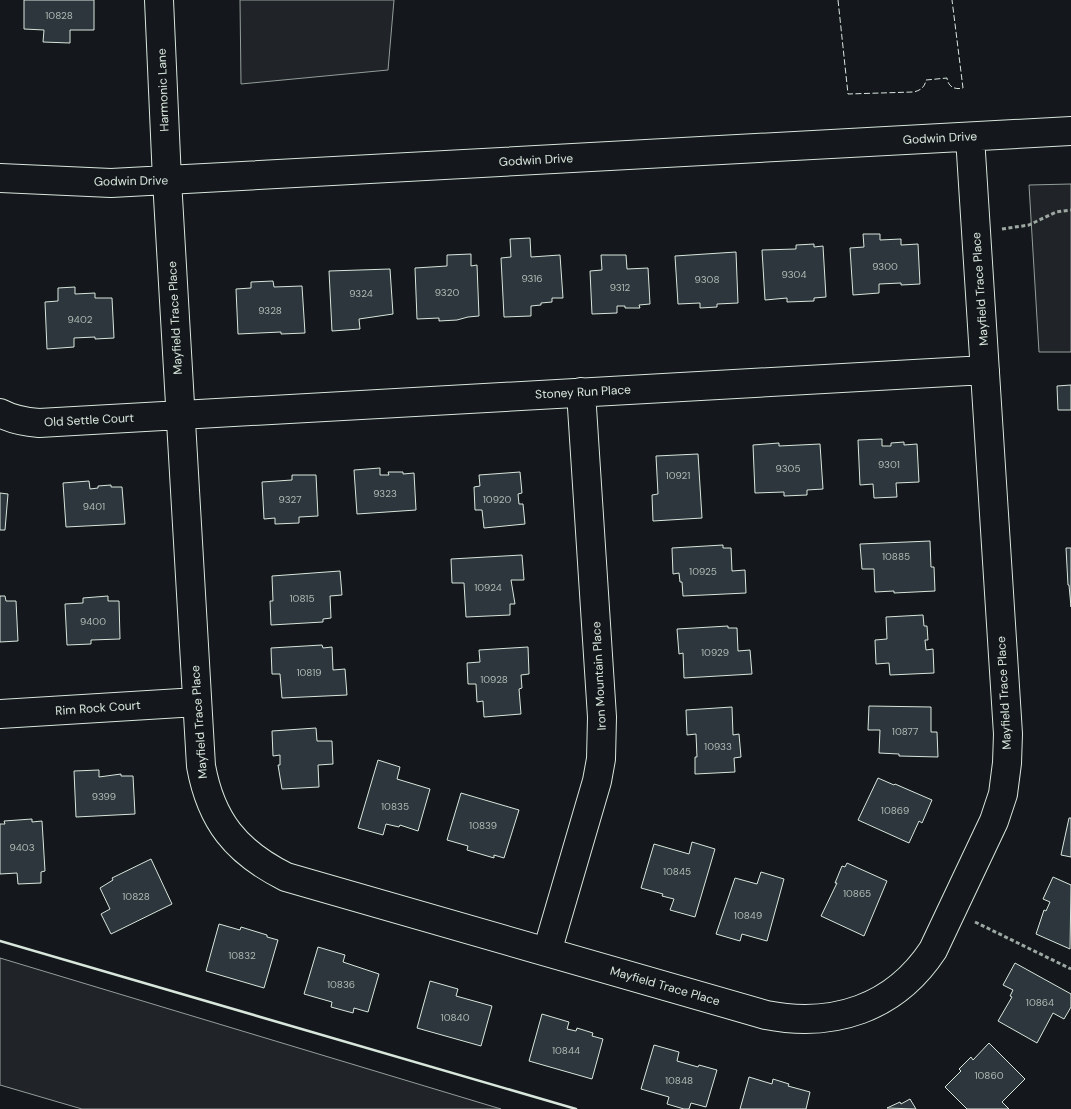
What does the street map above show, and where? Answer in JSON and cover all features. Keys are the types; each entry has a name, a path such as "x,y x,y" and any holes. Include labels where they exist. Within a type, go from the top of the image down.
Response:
{"street":[{"name":"Harmonic Lane","path":"159,0 167,180"},
{"name":"Godwin Drive","path":"0,178 111,182 167,180 1071,131"},
{"name":"Mayfield Trace Place","path":"167,180 201,766 205,789 222,826 255,860 286,877 766,1015 795,1019 825,1019 848,1014 870,1006 892,993 923,966 933,950 994,821 1003,794 1008,734 970,137"},
{"name":"Stoney Run Place","path":"180,415 985,370"},
{"name":"Iron Mountain Place","path":"547,952 601,760 602,717 581,392"},
{"name":"Old Settle Court","path":"0,413 25,422 39,423 180,415"},
{"name":"Rim Rock Court","path":"0,714 197,702"}],"path":[{"path":"976,231 1018,228 1029,225 1056,212 1071,210"},
{"path":"952,911 1071,969"}],"shaded area":[{"path":"240,0 394,0 388,70 241,84"},
{"path":"1071,184 1071,352 1039,352 1029,185"},
{"path":"0,958 501,1109 82,1109 0,1085"}],"building":[{"path":"24,0 94,0 94,30 70,30 70,43 43,42 44,30 24,29"},
{"path":"863,234 880,234 880,240 901,239 901,245 918,244 920,284 879,284 879,293 853,295 850,248 864,247"},
{"path":"530,238 531,257 560,255 563,298 552,298 552,302 531,306 531,316 504,317 501,258 511,257 510,239"},
{"path":"814,244 814,247 823,246 826,297 814,298 814,301 787,302 787,298 765,300 762,250 796,249 796,245"},
{"path":"736,252 738,303 717,304 717,307 700,308 700,303 678,304 675,256"},
{"path":"471,254 471,266 477,265 479,316 439,321 439,318 417,319 415,268 447,266 447,255"},
{"path":"601,255 626,255 627,269 648,268 650,304 639,305 640,308 617,306 617,313 592,314 590,271 602,270"},
{"path":"390,269 393,314 359,319 360,329 332,331 329,271"},
{"path":"273,281 274,287 302,286 305,333 238,334 236,289 251,288 251,282"},
{"path":"75,287 75,294 95,293 95,298 112,298 114,338 74,338 74,347 47,349 45,302 58,301 58,288"},
{"path":"1071,385 1071,410 1058,410 1057,386"},
{"path":"882,439 882,446 891,446 891,443 904,442 904,445 917,444 919,482 896,483 897,497 874,498 873,484 860,485 858,440"},
{"path":"779,443 779,446 820,444 823,489 807,490 807,495 784,496 784,492 755,493 753,445"},
{"path":"698,454 702,518 653,521 652,495 658,494 656,456"},
{"path":"380,468 380,475 389,475 388,472 414,473 416,510 357,514 354,470"},
{"path":"520,472 522,493 518,494 519,504 523,504 525,524 484,528 482,510 475,510 474,487 480,486 479,475"},
{"path":"292,475 316,475 318,516 299,517 299,523 275,524 275,518 264,519 262,482 292,480"},
{"path":"89,481 90,489 111,485 111,487 122,487 125,524 66,527 63,483"},
{"path":"0,493 8,494 5,530 0,530"},
{"path":"930,541 931,567 934,567 935,591 875,592 874,569 862,569 860,544"},
{"path":"723,545 723,548 731,548 732,571 745,570 746,593 683,596 679,573 673,574 672,548"},
{"path":"1066,548 1071,548 1071,607 1068,585"},
{"path":"522,555 524,580 511,580 515,604 510,604 510,615 466,617 464,583 452,583 451,559"},
{"path":"340,571 342,595 330,596 331,618 323,619 323,622 271,625 270,601 273,601 272,576"},
{"path":"0,596 5,596 6,601 16,601 18,641 0,642"},
{"path":"108,596 108,601 119,601 120,639 91,640 91,644 67,645 65,604 83,603 83,598"},
{"path":"923,615 924,626 927,626 928,640 925,640 926,650 933,649 934,673 890,675 889,663 876,664 875,640 887,639 886,617"},
{"path":"728,626 728,628 737,628 738,651 750,650 752,674 684,678 683,653 679,654 677,629"},
{"path":"322,645 323,648 332,647 333,670 345,669 347,695 282,698 280,674 272,674 271,648"},
{"path":"528,647 529,674 521,675 522,688 519,689 521,714 484,717 483,701 477,702 476,684 468,684 467,663 480,662 479,650"},
{"path":"869,706 931,707 931,732 937,732 938,757 899,756 899,754 879,753 880,730 868,730"},
{"path":"732,707 733,735 739,734 741,757 734,758 735,772 695,774 695,757 697,757 696,734 687,735 686,710"},
{"path":"316,728 317,741 332,741 333,764 318,765 319,787 282,789 278,765 280,765 280,755 273,756 272,731"},
{"path":"378,760 400,767 397,779 430,789 418,831 400,825 399,827 386,824 383,835 358,828"},
{"path":"99,770 99,777 121,774 121,776 133,776 135,814 76,817 74,771"},
{"path":"878,778 932,800 922,823 919,821 909,843 858,820"},
{"path":"461,793 519,810 504,858 494,855 494,858 467,850 468,846 447,840"},
{"path":"1069,818 1071,818 1071,857 1061,855"},
{"path":"32,819 32,822 42,821 45,871 41,872 41,883 18,884 17,873 0,874 0,824 5,824 4,821"},
{"path":"692,842 715,849 695,917 670,910 674,899 641,888 654,844 689,854"},
{"path":"151,859 172,904 111,934 101,914 110,909 100,888 113,880 112,878"},
{"path":"847,863 887,881 864,936 821,916 837,883 835,883 842,866 845,867"},
{"path":"761,872 784,879 767,941 742,934 740,941 716,934 735,878 757,884"},
{"path":"1053,877 1071,885 1070,949 1036,934 1044,910 1046,911 1050,902 1043,899"},
{"path":"219,924 240,930 241,927 278,940 264,988 206,971"},
{"path":"318,947 345,955 343,962 379,974 368,1012 354,1008 353,1013 331,1007 332,1002 304,994"},
{"path":"1015,963 1071,994 1071,1007 1064,1019 1053,1013 1037,1043 998,1021 1012,997 1010,996 1013,990 1003,985"},
{"path":"430,981 458,989 456,996 492,1006 481,1046 417,1028"},
{"path":"542,1014 569,1022 567,1029 576,1031 577,1028 593,1033 592,1036 603,1039 592,1079 529,1061"},
{"path":"989,1043 1025,1079 1002,1102 1009,1109 967,1109 945,1087 961,1071 959,1069 971,1057 973,1060"},
{"path":"654,1045 679,1052 677,1061 717,1070 706,1107 691,1103 689,1109 684,1109 667,1104 669,1097 641,1089"},
{"path":"749,1077 772,1084 773,1079 789,1084 788,1086 810,1092 806,1109 740,1109"},
{"path":"910,1099 916,1109 887,1108 900,1102 901,1104"}],"fence":[{"path":"838,0 848,94 913,92 922,88 926,80 947,78 952,87 957,89 963,88 952,0"}],"wall":[{"path":"0,941 576,1109"}]}
